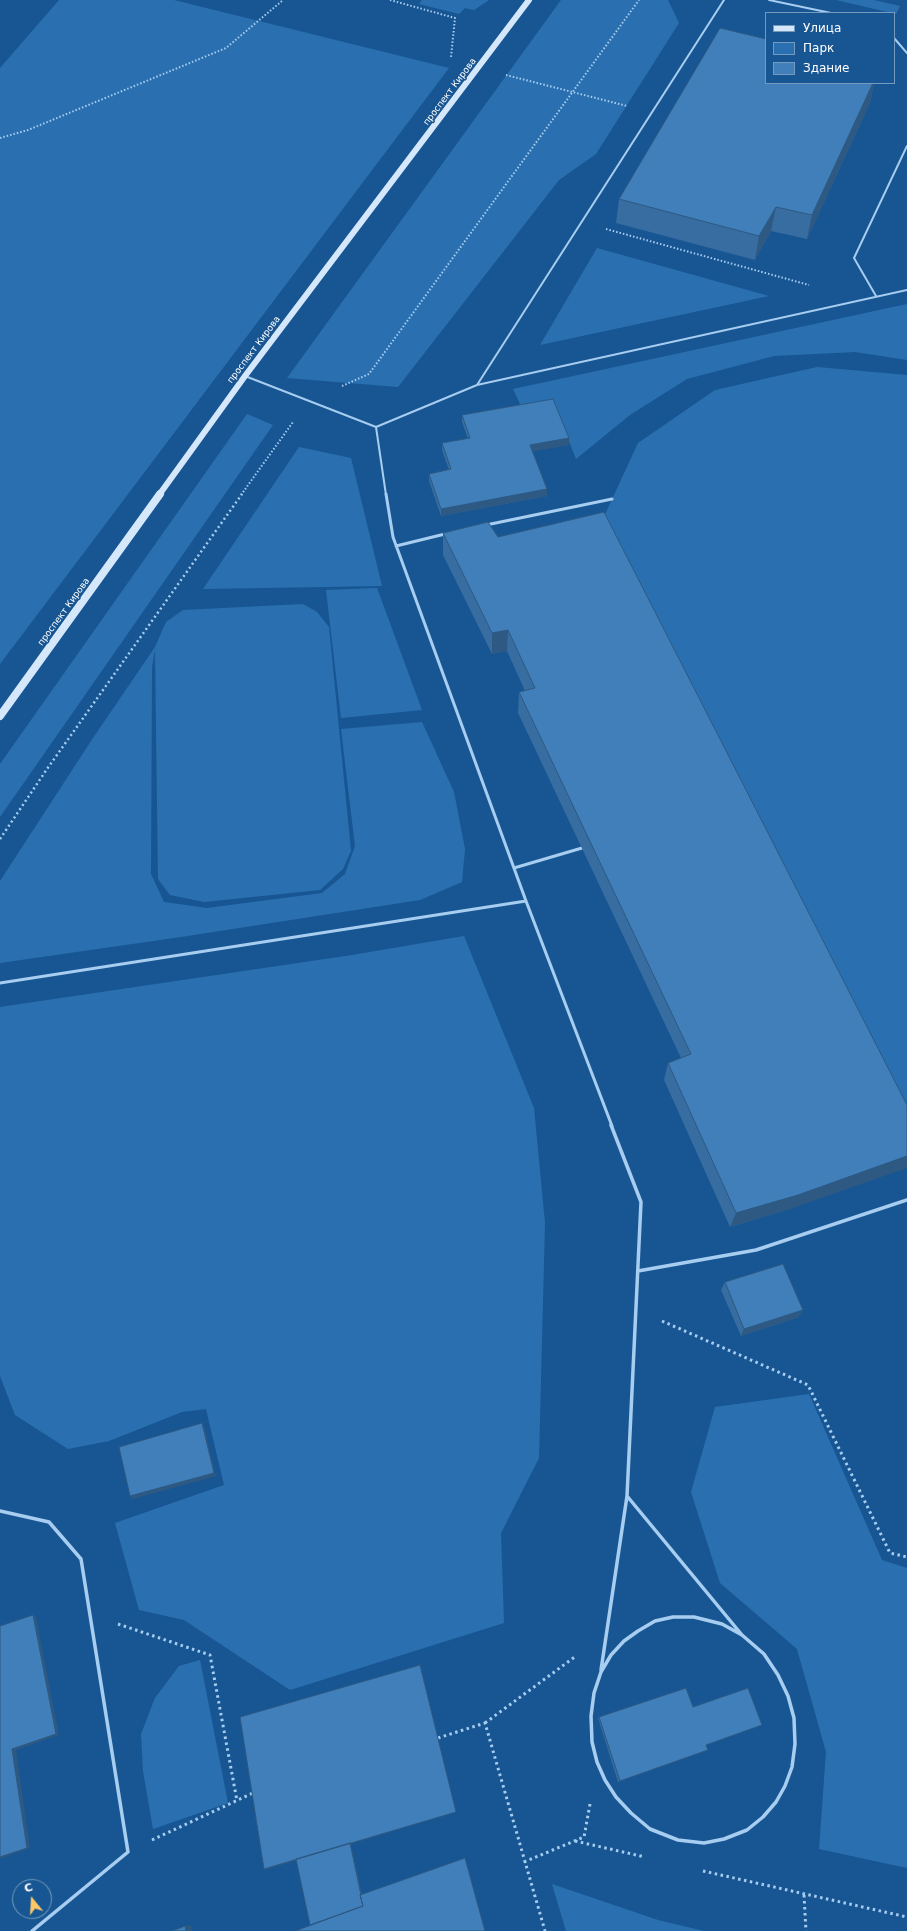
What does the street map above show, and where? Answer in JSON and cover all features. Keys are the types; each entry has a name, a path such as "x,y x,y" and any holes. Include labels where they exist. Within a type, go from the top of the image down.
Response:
{"main road":[{"name":"проспект Кирова","path":"0,716 245,376 530,0"}],"lane":[{"path":"477,385 653,113 724,0"},
{"path":"769,0 826,12"},
{"path":"895,39 907,53"},
{"path":"876,296 854,258 907,146"},
{"path":"245,376 376,427 477,385 907,290"},
{"path":"376,427 393,537 396,546 526,901 641,1202 627,1496 601,1672 594,1693 590,1716 592,1742 605,1780 616,1797 631,1814 650,1829 678,1840 704,1843 724,1839 747,1830 763,1817 776,1802 785,1786 792,1767 795,1744 794,1718 788,1696 778,1675 764,1654 742,1635 627,1496"},
{"path":"480,527 612,499"},
{"path":"396,546 448,533"},
{"path":"514,868 582,848"},
{"path":"0,982 526,901"},
{"path":"638,1271 756,1250 907,1200"},
{"path":"0,1511 49,1522 81,1559 128,1852 32,1931"},
{"path":"601,1672 612,1655 624,1641 656,1621 673,1617 694,1617 722,1624 742,1635"}],"path":[{"path":"0,138 28,130 226,48 283,0"},
{"path":"390,0 455,18 450,61"},
{"path":"0,839 47,769 309,400 369,374 639,0"},
{"path":"504,75 653,113"},
{"path":"582,223 816,287"},
{"path":"636,1310 808,1385 890,1553 907,1557"},
{"path":"89,1614 210,1655 237,1801"},
{"path":"438,1738 485,1723 607,1633"},
{"path":"485,1723 545,1931"},
{"path":"524,1862 584,1837 598,1762"},
{"path":"128,1852 253,1793"},
{"path":"574,1840 651,1858"},
{"path":"697,1869 804,1895 907,1916"},
{"path":"804,1895 806,1931"}],"green space":[{"path":"59,0 174,0 449,68 0,664 0,68"},
{"path":"422,0 489,0 474,10 465,8 459,14 419,4"},
{"path":"561,0 668,0 679,23 596,154 559,180 398,387 287,378"},
{"path":"836,0 874,0 900,6 896,14 895,12 887,12"},
{"path":"597,248 769,296 540,345"},
{"path":"907,304 907,360 855,352 774,356 687,379 630,415 576,459 554,404 523,410 513,389"},
{"path":"817,367 907,375 907,1136 602,521 638,443 715,390"},
{"path":"247,414 273,425 0,817 0,764"},
{"path":"299,447 351,458 382,586 203,589"},
{"path":"377,588 422,710 341,718 326,590"},
{"path":"303,604 317,612 329,627 351,851 343,869 320,890 204,902 170,895 158,879 155,650 152,667 151,874 164,902 207,908 322,893 345,874 355,846 341,729 422,722 454,792 465,849 462,882 420,900 0,963 0,881 93,738 155,647 166,622 183,610"},
{"path":"464,936 534,1108 545,1223 539,1458 501,1533 504,1623 290,1690 184,1620 139,1610 115,1523 224,1485 206,1409 182,1412 109,1441 68,1449 15,1415 0,1376 0,1007 352,955"},
{"path":"809,1394 882,1560 907,1568 907,1868 819,1849 826,1752 797,1649 720,1583 691,1492 715,1407"},
{"path":"200,1660 228,1803 153,1829 143,1771 141,1734 155,1698 179,1666"},
{"path":"552,1884 658,1920 704,1931 566,1931"}],"building":[{"path":"720,28 765,39 765,84 873,84 812,215 776,207 759,236 619,199"},
{"path":"553,399 569,438 530,445 547,489 441,509 429,474 451,469 442,443 470,438 462,415"},
{"path":"604,512 907,1105 907,1156 798,1195 736,1213 668,1063 691,1054 519,692 535,688 508,630 492,633 443,533 488,522 498,537"},
{"path":"783,1264 803,1310 744,1329 725,1282"},
{"path":"202,1423 214,1473 130,1496 119,1447"},
{"path":"33,1615 56,1734 12,1749 27,1848 0,1857 0,1626"},
{"path":"420,1665 456,1812 264,1869 240,1717"},
{"path":"686,1688 693,1707 748,1688 762,1725 706,1745 708,1750 620,1781 599,1717"},
{"path":"350,1843 363,1906 310,1925 296,1859"},
{"path":"465,1858 485,1931 295,1931 363,1906 360,1895"},
{"path":"185,1926 186,1931 172,1931"}]}
